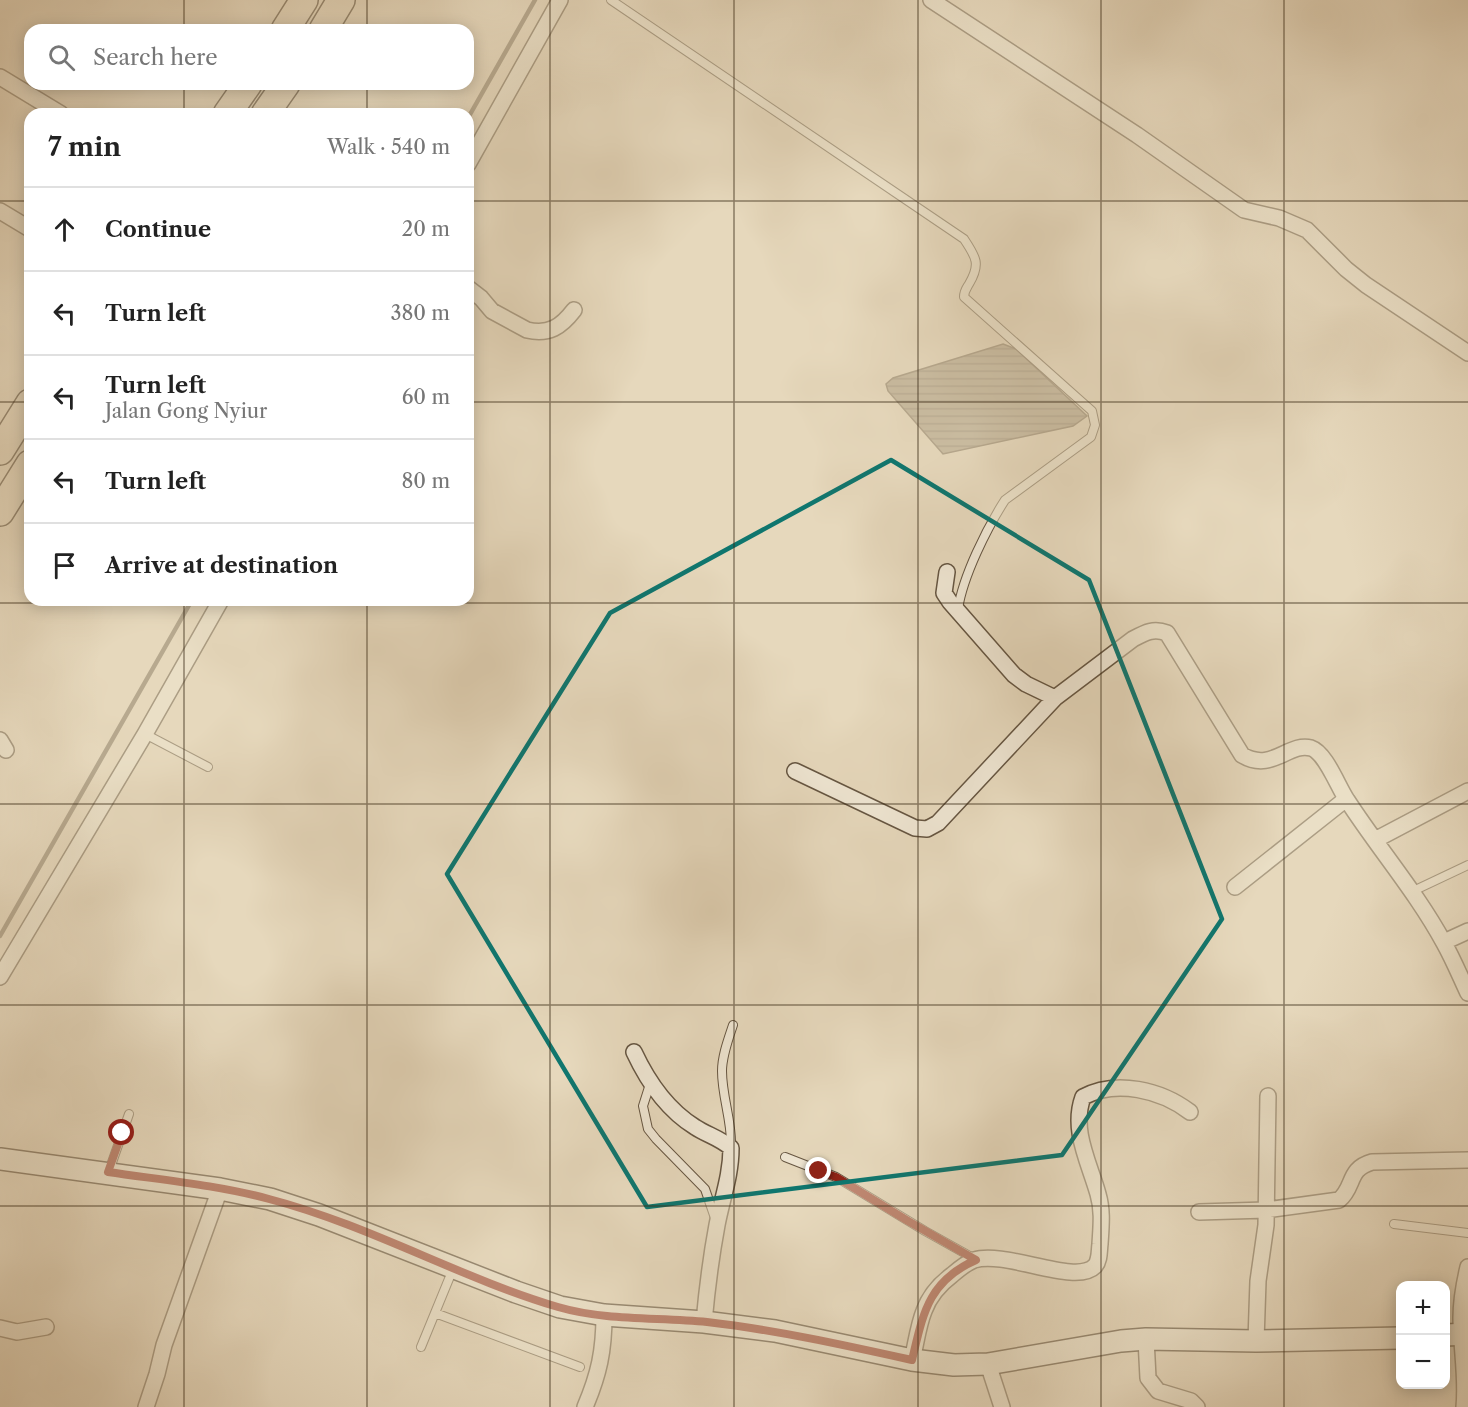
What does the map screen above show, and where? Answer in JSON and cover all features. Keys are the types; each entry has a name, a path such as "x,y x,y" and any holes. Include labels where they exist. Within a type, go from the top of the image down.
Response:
{"highway":[{"path":"289,24 304,0"},
{"path":"327,24 341,0"},
{"path":"231,108 244,90"},
{"path":"269,108 282,90"},
{"path":"0,451 24,413"},
{"path":"0,512 24,474"}],"main road":[{"path":"0,1159 108,1172 270,1199 319,1215 560,1307 604,1315 704,1322 775,1331 912,1360 954,1365 988,1364 1121,1341 1146,1339 1256,1341 1396,1338"}],"street":[{"path":"474,153 560,0"},
{"path":"931,0 1137,135 1244,210 1279,218 1307,230 1359,280 1468,353"},
{"path":"0,77 51,108"},
{"path":"0,211 24,225"},
{"path":"474,293 481,298 486,307 533,332 551,331 563,324 574,310"},
{"path":"947,572 944,593 958,611 1014,675 1026,684 1055,698"},
{"path":"0,977 145,734 218,606"},
{"path":"795,771 915,828 927,829 938,823 1055,698 1133,639 1147,631 1158,630 1167,633 1242,755 1252,762 1263,762 1300,748 1311,748 1321,755 1346,799 1444,942 1468,993"},
{"path":"1376,840 1468,790"},
{"path":"1235,887 1346,799"},
{"path":"1444,942 1468,931"},
{"path":"633,1052 650,1084 681,1117 731,1148 729,1178 710,1262 704,1322"},
{"path":"912,1360 924,1310 934,1292 964,1265 976,1260 1006,1258 1072,1273 1094,1267 1098,1260 1102,1216 1099,1194 1080,1136 1078,1108 1083,1096 1106,1089 1146,1091 1177,1102 1190,1113"},
{"path":"1256,1341 1258,1281 1266,1210 1268,1096"},
{"path":"1199,1212 1266,1210 1339,1200 1345,1195 1356,1170 1372,1162 1468,1160"},
{"path":"146,1407 164,1345 220,1189"},
{"path":"1464,1407 1466,1386 1458,1334 1468,1267"},
{"path":"585,1407 597,1379 602,1358 604,1315"},
{"path":"0,1328 17,1332 46,1327"},
{"path":"1146,1339 1148,1378 1158,1392 1191,1401 1197,1407"},
{"path":"988,1364 1002,1407"}],"lane":[{"path":"611,0 964,239 974,254 976,273 964,292 964,297 1092,411 1095,425 1091,437 1005,500 964,584 958,611"},
{"path":"145,734 208,767"},
{"path":"1411,892 1468,865"},
{"path":"731,1148 732,1134 722,1070 724,1054 733,1025"},
{"path":"650,1084 643,1106 648,1129 705,1189 717,1227"},
{"path":"108,1172 129,1114"},
{"path":"785,1157 836,1177 976,1260"},
{"path":"1394,1224 1468,1233"},
{"path":"421,1347 454,1268"},
{"path":"435,1313 580,1367"}],"highlighted area":[{"path":"891,460 1089,580 1222,919 1062,1155 647,1207 447,874 610,613"}],"shaded area":[{"path":"1003,344 1016,349 1087,416 1073,426 943,454 888,391 886,384 893,378"}],"waterway":[{"path":"474,108 535,0"},
{"path":"0,936 189,606"}],"route":[{"path":"122,1133 108,1172 270,1199 319,1215 560,1307 604,1315 704,1322 775,1331 912,1360 924,1310 934,1292 964,1265 976,1260 836,1177 819,1171"}]}
